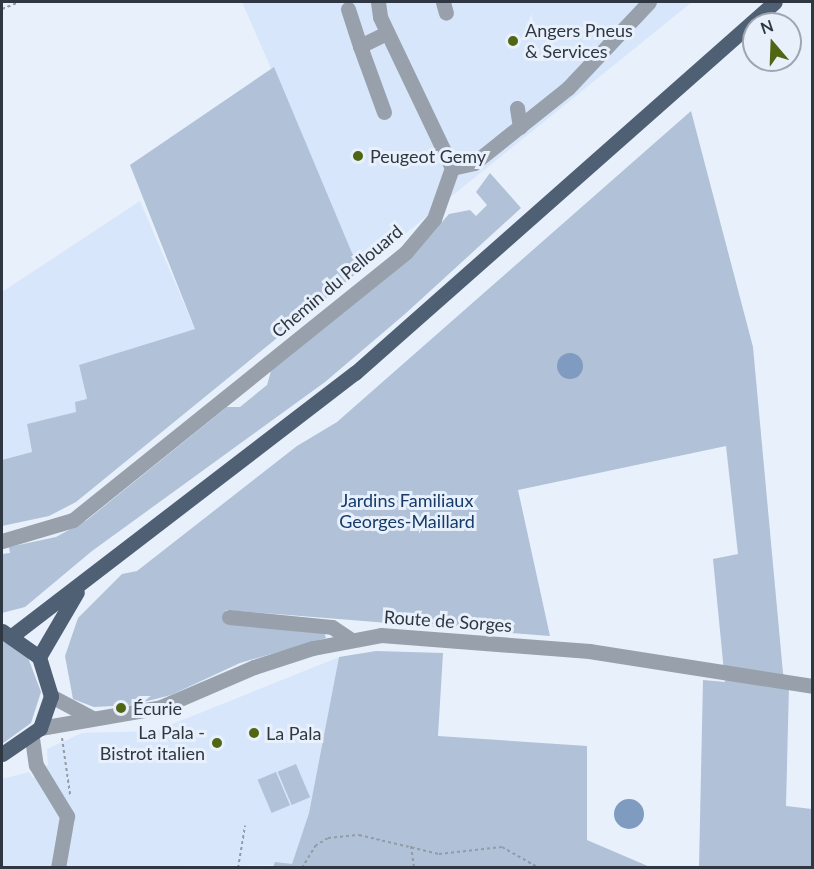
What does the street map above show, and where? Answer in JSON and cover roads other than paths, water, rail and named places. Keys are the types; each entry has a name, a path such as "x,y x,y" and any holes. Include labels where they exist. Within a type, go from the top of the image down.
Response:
{"main road":[{"path":"2,754 36,733 51,696 39,657 7,633 80,587 355,373 775,2"},
{"path":"39,657 80,587"}],"street":[{"path":"378,2 387,33 452,168 474,163 520,127 597,47 649,2"},
{"path":"348,9 384,112"},
{"path":"360,46 387,33"},
{"path":"517,108 520,127"},
{"name":"Chemin du Pellouard","path":"2,541 73,520 406,252 434,219 452,168"},
{"path":"229,617 332,627 350,639"},
{"name":"Route de Sorges","path":"36,733 92,718 161,707 254,667 350,639 381,635 589,651 813,686"},
{"path":"51,696 92,718"},
{"path":"36,733 36,765 64,804 65,826 58,867"}],"place":[{"name":"Angers Pneus & Services","path":"513,41"},
{"name":"Peugeot Gemy","path":"358,156"},
{"name":"Écurie","path":"121,708"},
{"name":"La Pala","path":"254,733"},
{"name":"La Pala - Bistrot italien","path":"217,743"}],"park label":[{"name":"Jardins Familiaux Georges-Maillard","path":"407,511"}]}
